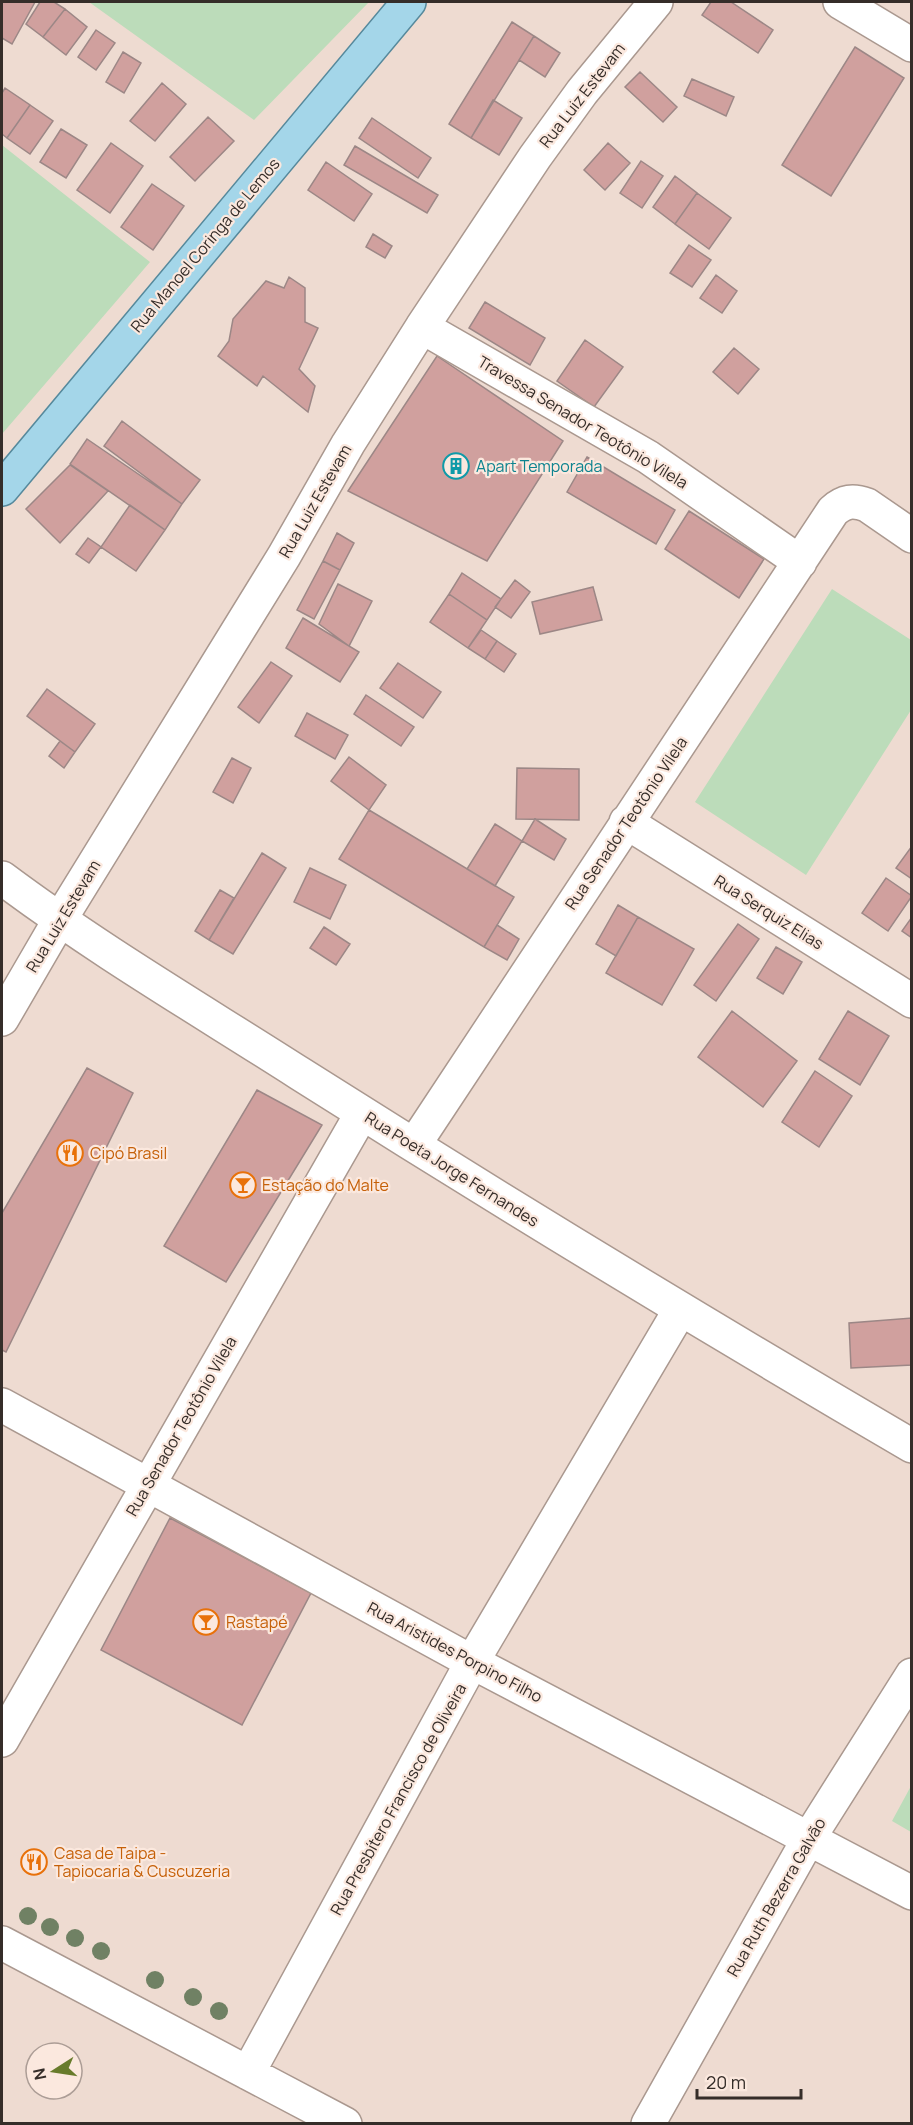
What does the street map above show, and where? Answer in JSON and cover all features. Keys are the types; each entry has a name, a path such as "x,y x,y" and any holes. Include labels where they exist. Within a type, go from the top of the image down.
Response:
{"main road":[{"name":"Rua Manoel Coringa de Lemos","path":"2,489 409,2"}],"street":[{"name":"Rua Luiz Estevam","path":"2,1019 59,921 284,556 348,444 422,327 535,157 582,92 656,2"},
{"path":"840,2 912,45"},
{"name":"Travessa Senador Teotônio Vilela","path":"422,327 648,457 800,562"},
{"name":"Rua Senador Teotônio Vilela","path":"414,1145 834,511 841,504 849,502 867,505 912,536"},
{"name":"Rua Serquiz Elias","path":"626,822 912,1002"},
{"name":"Rua Poeta Jorge Fernandes","path":"2,878 59,921 362,1113 680,1310 912,1446"},
{"name":"Rua Senador Teotônio Vilela","path":"2,1740 362,1113"},
{"name":"Rua Presbítero Francisco de Oliveira","path":"248,2073 472,1662 680,1310"},
{"name":"Rua Aristides Porpino Filho","path":"2,1404 472,1662 912,1893"},
{"name":"Rua Ruth Bezerra Galvão","path":"648,2124 809,1838 912,1675"},
{"path":"2,1943 345,2124"}],"green space":[{"path":"89,2 369,2 254,120"},
{"path":"2,145 150,262 2,434"},
{"path":"832,589 911,640 911,710 806,875 695,802"},
{"path":"911,1786 911,1832 892,1821"}],"building":[{"path":"2,2 35,2 12,44 2,38"},
{"path":"40,2 54,2 65,9 43,37 26,24"},
{"path":"711,2 731,2 773,30 758,53 702,15"},
{"path":"65,9 87,27 66,55 43,37"},
{"path":"512,22 534,36 471,138 449,124"},
{"path":"96,30 115,43 96,70 78,57"},
{"path":"534,36 560,53 545,77 519,60"},
{"path":"855,47 904,78 831,196 782,165"},
{"path":"123,52 141,63 124,93 106,82"},
{"path":"640,72 677,107 663,122 625,87"},
{"path":"692,79 734,97 726,116 684,96"},
{"path":"162,83 186,104 155,141 130,121"},
{"path":"5,88 30,105 7,138 2,134 2,93"},
{"path":"493,100 522,118 499,155 471,138"},
{"path":"30,105 53,121 30,154 7,138"},
{"path":"208,117 234,141 195,181 170,157"},
{"path":"372,118 431,158 418,178 359,138"},
{"path":"61,129 87,145 66,178 40,162"},
{"path":"111,143 143,166 110,213 77,190"},
{"path":"608,143 630,163 605,190 584,170"},
{"path":"355,146 438,195 427,213 344,165"},
{"path":"641,161 663,176 642,208 620,193"},
{"path":"326,162 372,194 354,221 308,190"},
{"path":"675,176 697,193 675,224 653,207"},
{"path":"152,184 184,206 153,250 121,227"},
{"path":"697,193 731,218 709,249 675,224"},
{"path":"373,234 392,246 385,258 366,247"},
{"path":"689,245 711,260 692,287 670,273"},
{"path":"716,275 737,291 722,313 700,298"},
{"path":"289,277 305,288 305,322 318,328 299,369 315,386 308,412 263,376 257,386 218,356 229,341 233,319 266,281 284,288"},
{"path":"485,302 545,338 530,365 469,328"},
{"path":"585,340 623,367 594,407 557,381"},
{"path":"734,348 759,369 738,394 713,372"},
{"name":"Apart Temporada","path":"437,356 563,441 487,561 348,491"},
{"path":"122,421 200,480 182,504 104,446"},
{"path":"87,439 182,504 165,530 70,464"},
{"path":"587,457 675,510 656,544 567,492"},
{"path":"70,465 108,491 60,543 26,509"},
{"path":"130,505 165,530 136,571 101,547"},
{"path":"689,511 764,559 739,598 665,549"},
{"path":"337,533 354,543 340,570 323,561"},
{"path":"88,538 101,547 89,563 76,554"},
{"path":"323,561 340,570 314,619 297,610"},
{"path":"462,573 501,599 487,620 449,594"},
{"path":"515,580 530,592 511,618 495,607"},
{"path":"338,584 372,601 349,646 319,624"},
{"path":"593,587 602,620 540,634 532,602"},
{"path":"449,594 487,620 468,648 430,622"},
{"path":"303,618 359,652 340,682 286,648"},
{"path":"481,630 497,641 485,659 468,648"},
{"path":"497,641 516,654 504,672 485,659"},
{"path":"271,662 292,676 259,723 238,707"},
{"path":"398,663 441,692 423,718 380,688"},
{"path":"47,689 95,724 75,752 27,716"},
{"path":"366,695 414,727 401,746 354,714"},
{"path":"307,713 348,735 335,759 295,736"},
{"path":"60,741 75,752 64,768 49,756"},
{"path":"349,757 386,785 369,810 331,781"},
{"path":"232,758 251,768 233,803 213,792"},
{"path":"517,768 579,769 579,820 516,819"},
{"path":"369,810 514,897 484,947 339,859"},
{"path":"535,819 566,839 554,860 522,841"},
{"path":"495,824 522,841 495,886 467,869"},
{"path":"912,846 912,879 896,868"},
{"path":"262,853 286,868 233,954 209,940"},
{"path":"310,868 346,885 330,919 294,902"},
{"path":"886,878 912,896 888,931 862,913"},
{"path":"220,890 234,898 209,940 195,931"},
{"path":"618,905 638,917 616,956 596,944"},
{"path":"638,917 694,949 662,1005 606,973"},
{"path":"912,917 912,938 902,931"},
{"path":"738,924 759,939 716,1001 694,985"},
{"path":"497,925 519,939 507,960 484,947"},
{"path":"324,927 350,944 336,965 310,948"},
{"path":"776,947 802,962 783,994 757,978"},
{"path":"732,1011 797,1061 763,1107 698,1057"},
{"path":"848,1011 889,1036 860,1085 819,1059"},
{"name":"Cipó Brasil","path":"87,1068 133,1093 6,1352 2,1350 2,1213"},
{"path":"815,1071 852,1096 819,1147 782,1122"},
{"name":"Estação do Malte","path":"257,1090 322,1125 226,1282 164,1246"},
{"path":"912,1318 912,1365 851,1368 849,1323"},
{"name":"Rastapé","path":"170,1518 311,1593 242,1725 101,1650"}],"place":[{"name":"Apart Temporada","path":"456,466"},
{"name":"Cipó Brasil","path":"70,1153"},
{"name":"Estação do Malte","path":"243,1185"},
{"name":"Rastapé","path":"206,1622"},
{"name":"Casa de Taipa - Tapiocaria & Cuscuzeria","path":"34,1862"}]}
